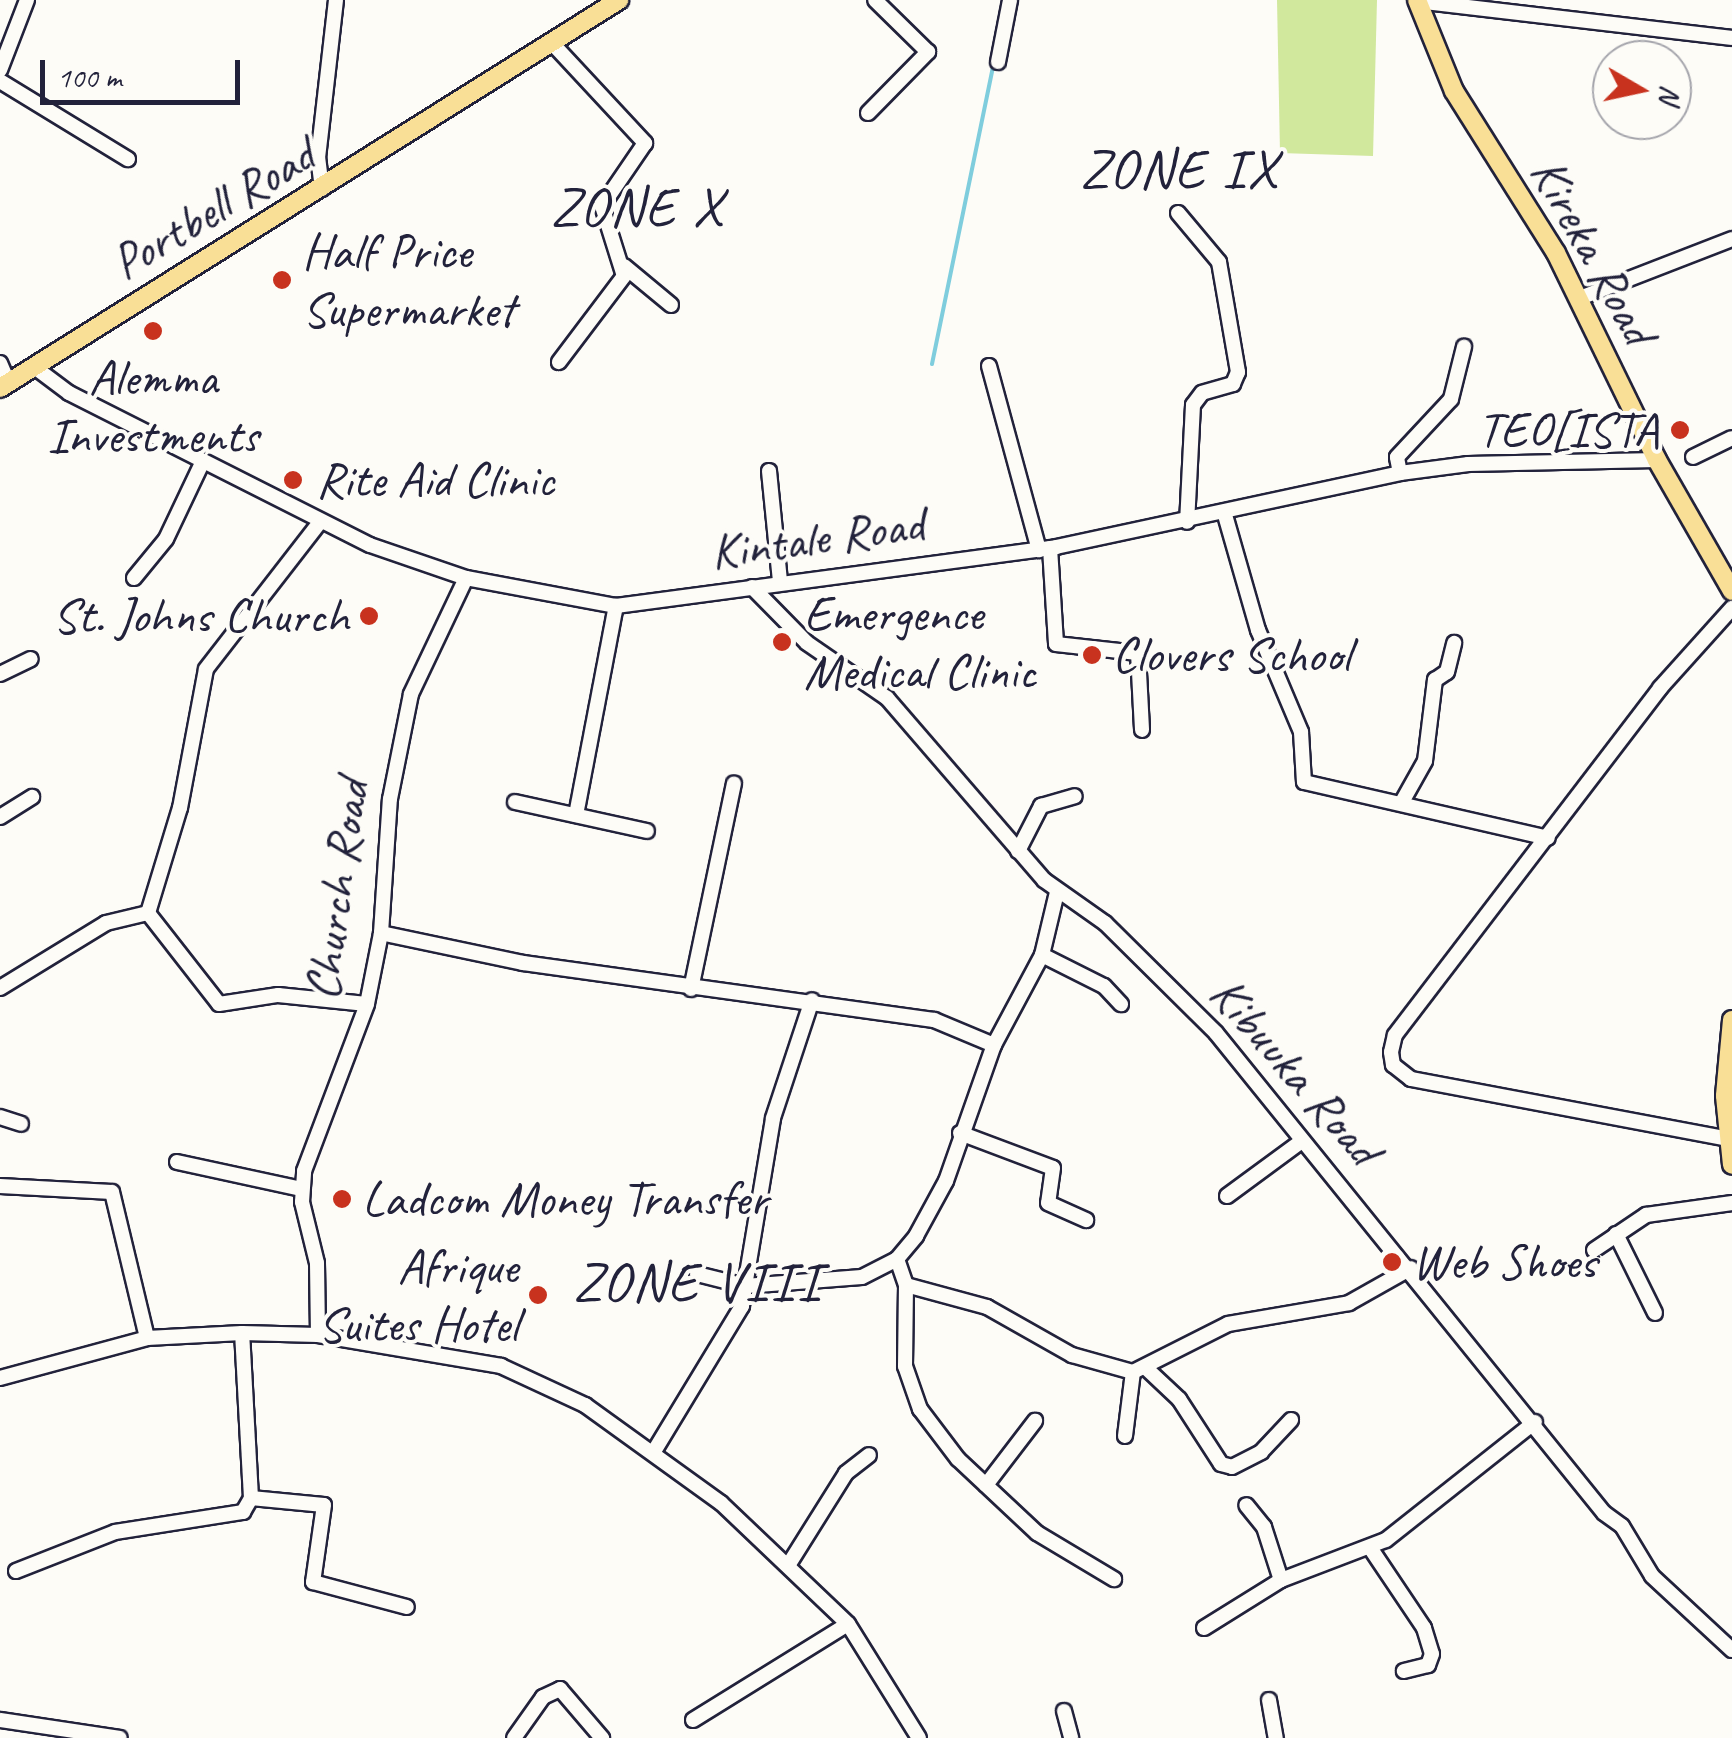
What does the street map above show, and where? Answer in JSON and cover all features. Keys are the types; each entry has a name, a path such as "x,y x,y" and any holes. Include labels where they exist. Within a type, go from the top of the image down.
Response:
{"main road":[{"name":"Portbell Road","path":"4,385 322,190 619,0"},
{"name":"Kireka Road","path":"1417,0 1454,91 1580,298 1657,460 1732,591"},
{"path":"1732,1020 1725,1096 1732,1164"}],"street":[{"path":"0,70 4,40 27,0"},
{"path":"322,190 318,158 336,0"},
{"path":"868,113 928,52 875,0"},
{"path":"998,62 1010,0"},
{"path":"1417,0 1732,38"},
{"path":"552,43 646,143 602,206 600,216 624,266 671,305"},
{"path":"0,81 128,158"},
{"path":"1178,214 1219,262 1238,372 1232,384 1202,393 1193,405 1187,522"},
{"path":"1580,298 1732,239"},
{"path":"559,362 624,276 624,266"},
{"path":"1400,474 1397,457 1451,398 1464,347"},
{"path":"0,362 4,385"},
{"name":"Kintale Road","path":"33,366 70,393 320,522 466,578 616,606 1044,549 1225,514 1400,474 1468,464 1657,460"},
{"path":"989,366 1044,549 1056,644 1138,653 1142,730"},
{"path":"1693,458 1732,438"},
{"path":"134,578 166,539 202,462"},
{"path":"769,472 780,582"},
{"path":"1225,514 1258,630 1301,732 1304,782 1548,838"},
{"path":"148,914 180,808 206,669 320,522"},
{"name":"Church Road","path":"302,1189 367,1004 381,932 400,734 411,694 466,578"},
{"name":"Kibuuka Road","path":"752,587 792,631 887,698 1057,892 1105,922 1216,1033 1411,1268 1604,1513 1622,1526 1652,1576 1732,1650"},
{"path":"576,815 616,606"},
{"path":"1729,1139 1438,1086 1411,1080 1393,1065 1395,1035 1660,688 1732,608"},
{"path":"1402,802 1425,761 1435,680 1447,672 1454,643"},
{"path":"0,674 31,659"},
{"path":"691,989 734,784"},
{"path":"1018,850 1041,806 1076,796"},
{"path":"0,817 32,797"},
{"path":"515,802 647,831"},
{"path":"698,1274 745,1286 830,1284 897,1259 934,1208 994,1044 1042,955 1057,892"},
{"path":"0,988 106,922 148,914"},
{"path":"148,914 219,1004 278,995 367,1004"},
{"path":"381,932 691,989 812,1000 934,1020 994,1044"},
{"path":"1042,955 1104,986 1121,1004"},
{"path":"652,1453 725,1337 745,1286 773,1118 812,1000"},
{"path":"0,1117 22,1124"},
{"path":"960,1133 1052,1168 1048,1203 1086,1220"},
{"path":"1227,1196 1302,1141"},
{"path":"178,1162 302,1189 318,1263 318,1335"},
{"path":"0,1186 112,1192 146,1338"},
{"path":"1594,1250 1616,1234 1666,1209 1732,1203"},
{"path":"1616,1234 1654,1313"},
{"path":"897,1259 906,1285 909,1388 958,1459 1037,1532 1114,1579"},
{"path":"1125,1436 1140,1371 1228,1324 1348,1303 1411,1268"},
{"path":"906,1285 988,1307 1072,1355 1140,1371 1179,1399 1221,1464 1232,1467 1261,1452 1292,1420"},
{"path":"16,1571 115,1532 243,1512 251,1498 242,1333"},
{"path":"0,1378 146,1338 242,1333 318,1335 501,1366 569,1395 652,1453 789,1564 848,1624 919,1738"},
{"path":"986,1485 1035,1421"},
{"path":"1204,1628 1281,1580 1330,1558 1370,1549 1535,1422"},
{"path":"789,1564 846,1473 868,1455"},
{"path":"251,1498 324,1505 313,1582 408,1607"},
{"path":"1246,1505 1264,1527 1281,1580"},
{"path":"1370,1549 1424,1628 1432,1654 1428,1665 1404,1671"},
{"path":"692,1720 848,1624"},
{"path":"514,1738 543,1697 560,1689 602,1738"},
{"path":"1268,1700 1276,1738"},
{"path":"1064,1711 1071,1738"},
{"path":"0,1720 120,1738"}],"green space":[{"path":"1277,0 1377,0 1373,156 1280,153"}],"waterway":[{"path":"932,364 994,63"}],"place":[{"name":"Half Price Supermarket","path":"282,280"},
{"name":"Alemma Investments","path":"153,331"},
{"name":"TEO[ISTA","path":"1680,430"},
{"name":"Rite Aid Clinic","path":"293,480"},
{"name":"St. Johns Church","path":"369,616"},
{"name":"Emergence Medical Clinic","path":"782,642"},
{"name":"Clovers School","path":"1092,655"},
{"name":"Ladcom Money Transfer","path":"342,1199"},
{"name":"Web Shoes","path":"1392,1262"},
{"name":"Afrique Suites Hotel","path":"538,1295"}],"district":[{"name":"ZONE IX","path":"1179,170"},
{"name":"ZONE X","path":"637,208"},
{"name":"ZONE VIII","path":"697,1283"}]}
